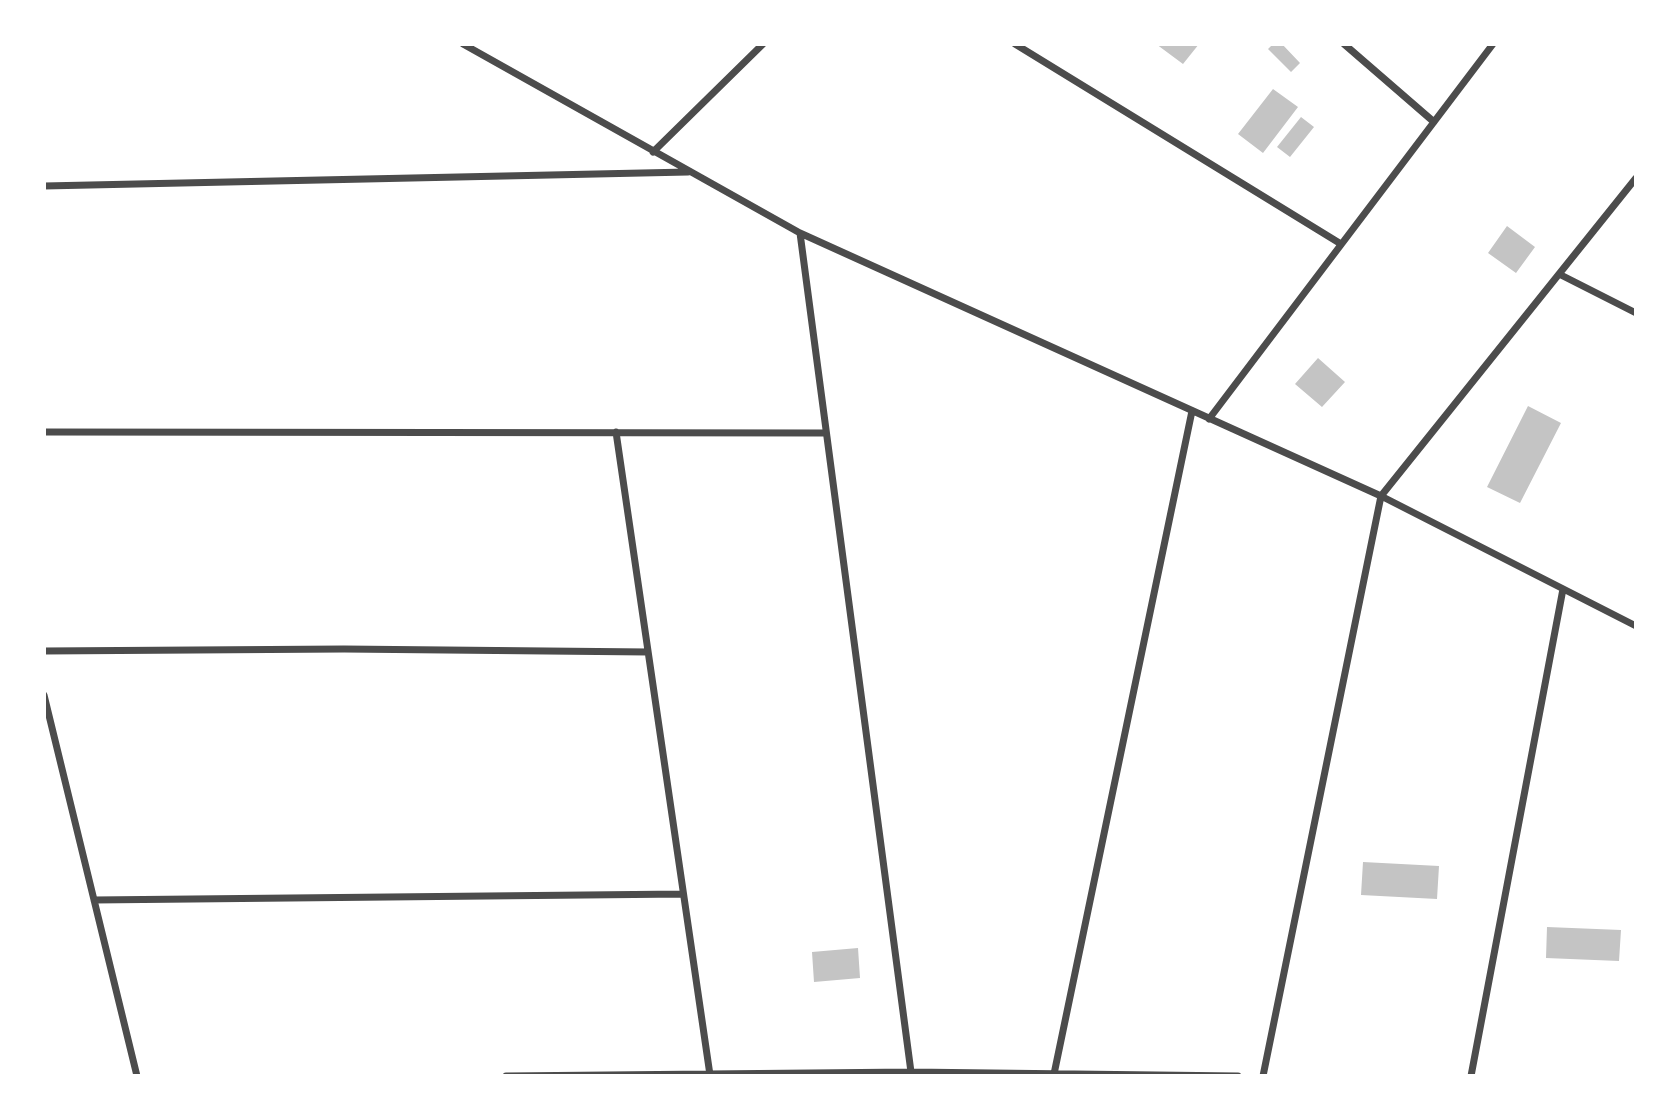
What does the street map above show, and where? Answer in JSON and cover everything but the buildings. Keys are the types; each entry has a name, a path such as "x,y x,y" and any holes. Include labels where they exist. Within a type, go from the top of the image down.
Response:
{"street":[{"path":"463,44 800,233 1381,496 1636,626"},
{"path":"476,51 483,44"},
{"path":"653,152 763,44"},
{"path":"1015,44 1341,244"},
{"path":"1344,44 1434,122"},
{"path":"1209,419 1493,44"},
{"path":"44,186 689,172"},
{"path":"1263,1076 1381,496 1636,178"},
{"path":"800,233 911,1072"},
{"path":"1559,274 1636,313"},
{"path":"1054,1074 1192,411"},
{"path":"44,432 826,433"},
{"path":"616,432 710,1075"},
{"path":"1471,1076 1563,589"},
{"path":"44,651 344,649 648,652"},
{"path":"44,695 137,1076"},
{"path":"94,900 683,894"},
{"path":"506,1076 911,1072 1238,1076"}]}
